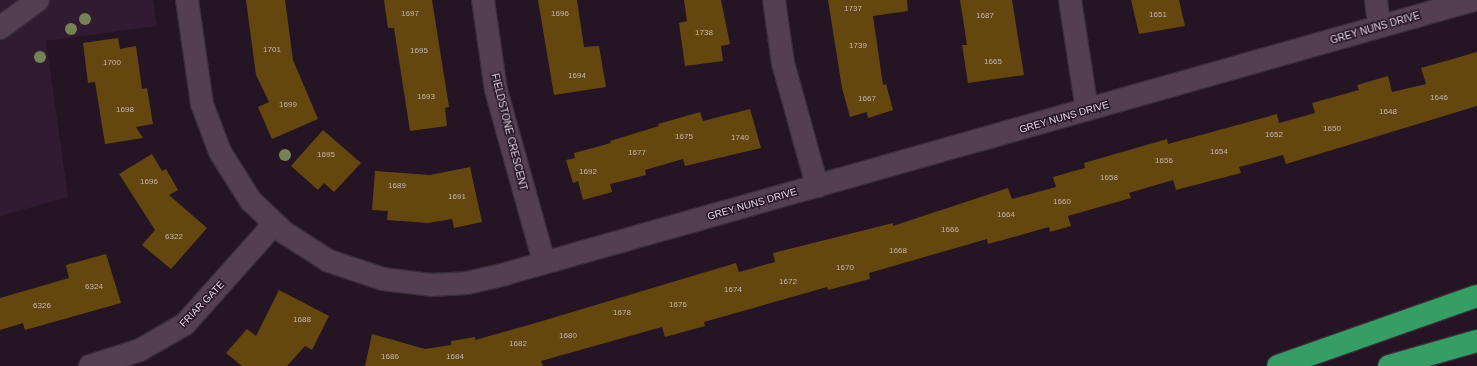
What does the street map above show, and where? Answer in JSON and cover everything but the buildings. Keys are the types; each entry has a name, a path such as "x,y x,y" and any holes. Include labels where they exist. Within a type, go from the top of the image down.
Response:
{"highway":[{"path":"1278,366 1477,296"},
{"path":"1389,366 1477,341"}],"street":[{"path":"0,28 38,0"},
{"name":"GREY NUNS DRIVE","path":"187,0 202,104 220,152 251,201 274,224 329,261 356,271 406,284 467,283 817,186 1474,0"},
{"name":"FIELDSTONE CRESCENT","path":"483,0 496,90 544,262"},
{"path":"774,0 783,63 817,186"},
{"path":"1070,0 1087,110"},
{"path":"1376,0 1379,26"},
{"name":"FRIAR GATE","path":"90,366 140,350 185,324 274,224"}],"shaded area":[{"path":"0,0 153,0 157,26 46,41 68,197 0,216"}]}
